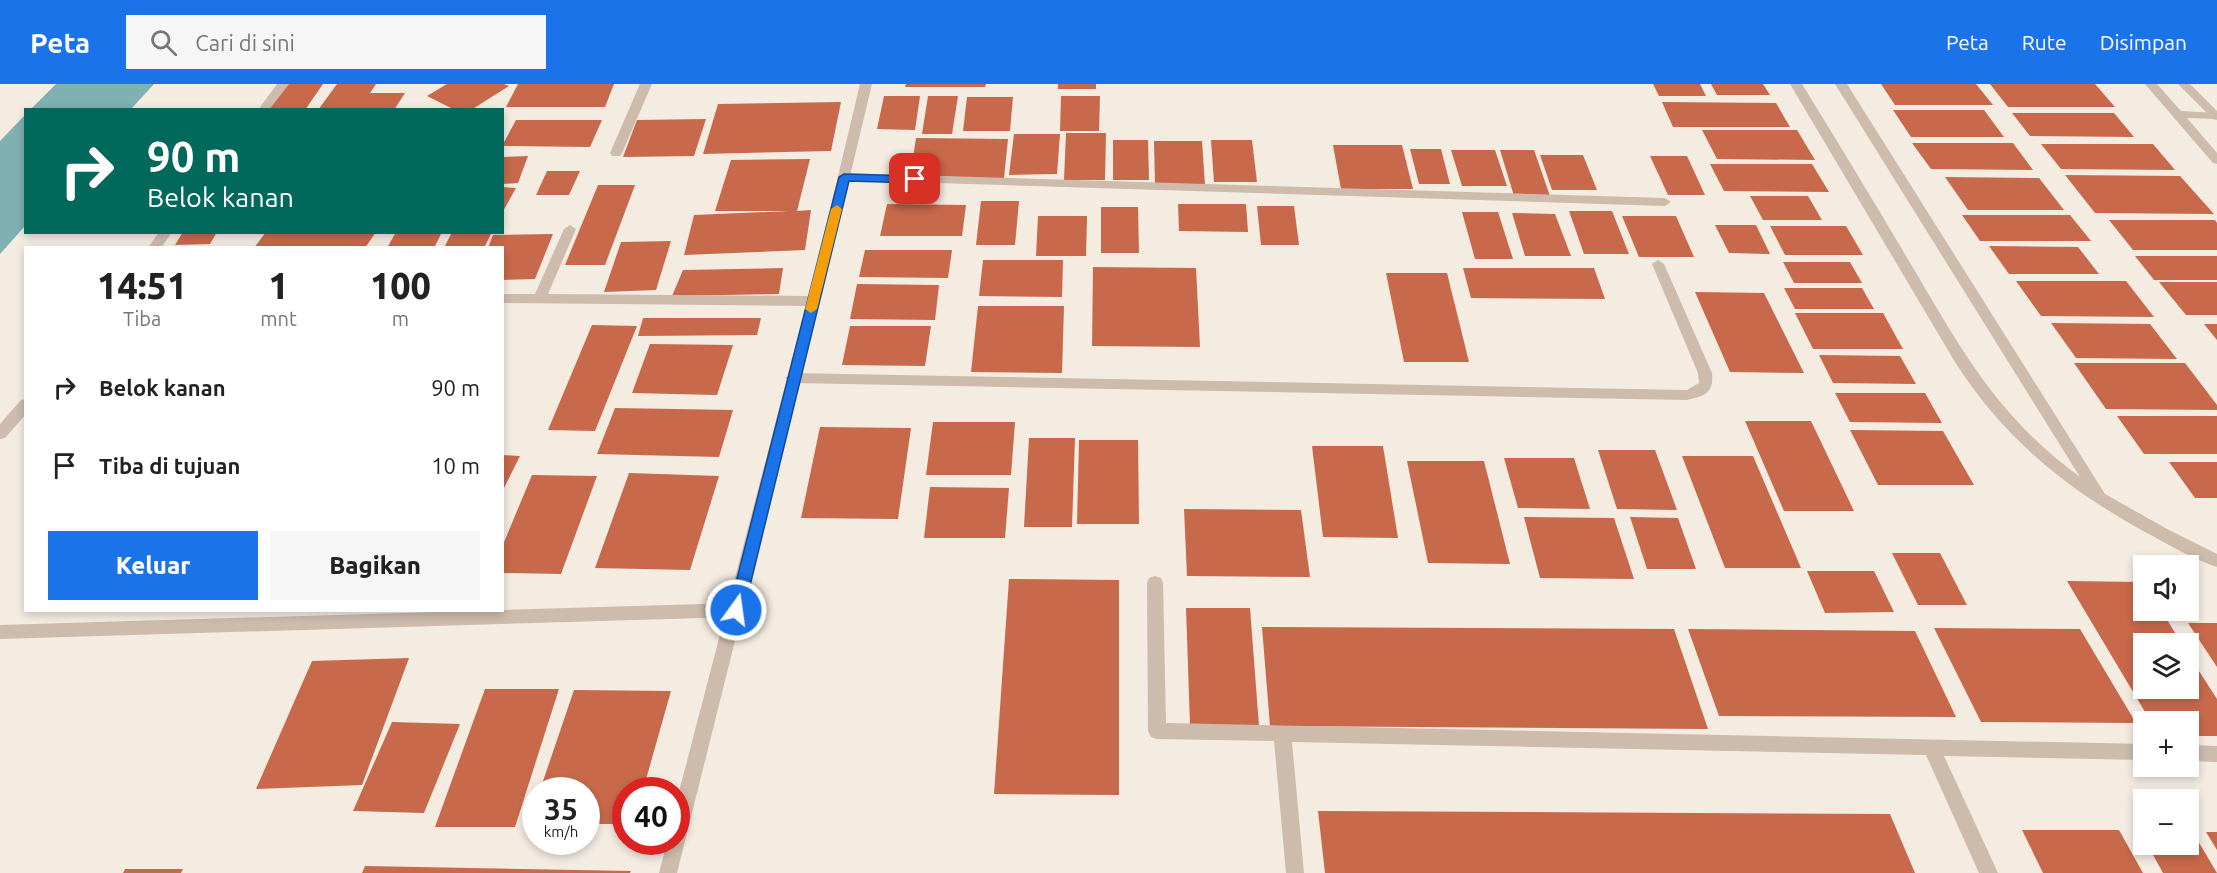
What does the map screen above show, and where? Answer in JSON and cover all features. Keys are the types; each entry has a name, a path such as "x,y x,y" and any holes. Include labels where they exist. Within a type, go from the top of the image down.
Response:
{"street":[{"path":"265,108 283,84"},
{"path":"616,153 646,84"},
{"path":"690,787 866,84"},
{"path":"1796,84 1946,337 1981,389 2010,426 2054,465 2147,529 2217,561"},
{"path":"1841,84 2103,500"},
{"path":"2151,84 2217,160"},
{"path":"2184,84 2216,117"},
{"path":"2178,114 2216,117"},
{"path":"844,177 1665,202"},
{"path":"540,297 570,229"},
{"path":"792,378 1605,395 1695,393 1706,385 1705,373 1658,264"},
{"path":"504,298 813,301"},
{"path":"0,434 24,406"},
{"path":"1155,583 1157,731 2133,752"},
{"path":"0,632 736,610"},
{"path":"1282,734 1295,873"},
{"path":"1931,748 1989,873"},
{"path":"2199,753 2217,754"},
{"path":"668,873 672,855"}],"water":[{"path":"56,84 154,84 132,108 32,108"},
{"path":"24,116 24,227 0,254 0,141"}],"building":[{"path":"286,84 323,84 306,108 268,108"},
{"path":"337,84 376,84 370,93 405,93 395,108 319,108"},
{"path":"447,84 504,84 509,86 474,108 451,108 427,96"},
{"path":"518,84 614,84 605,107 506,107"},
{"path":"906,84 986,84 985,87 905,87"},
{"path":"1058,84 1096,84 1096,89 1058,89"},
{"path":"1653,84 1700,84 1706,96 1659,96"},
{"path":"1711,84 1763,84 1770,95 1717,95"},
{"path":"1881,84 1976,84 1993,105 1895,105"},
{"path":"1990,84 2095,84 2115,107 2008,107"},
{"path":"884,96 920,96 915,130 877,129"},
{"path":"928,96 958,96 952,134 922,134"},
{"path":"1061,96 1100,96 1099,131 1060,131"},
{"path":"967,97 1013,97 1010,131 963,131"},
{"path":"841,102 831,151 703,154 718,104"},
{"path":"1662,102 1776,103 1790,127 1673,127"},
{"path":"1893,110 1984,110 2004,137 1911,137"},
{"path":"2012,113 2114,113 2134,137 2030,136"},
{"path":"706,119 694,156 623,157 637,120"},
{"path":"516,120 602,120 590,147 504,146"},
{"path":"1702,130 1797,130 1815,160 1717,159"},
{"path":"1066,133 1106,133 1105,180 1064,180"},
{"path":"1014,134 1060,134 1057,174 1009,175"},
{"path":"916,138 1008,139 1004,178 910,178"},
{"path":"1113,140 1148,140 1149,180 1113,180"},
{"path":"1211,140 1252,140 1257,182 1214,182"},
{"path":"1154,141 1202,141 1205,185 1155,184"},
{"path":"1912,143 2013,143 2033,170 1931,169"},
{"path":"2041,144 2153,144 2175,170 2061,169"},
{"path":"1333,145 1402,145 1413,189 1341,189"},
{"path":"1410,149 1441,149 1450,184 1419,184"},
{"path":"1451,150 1495,150 1507,186 1462,186"},
{"path":"1500,150 1534,150 1550,196 1514,196"},
{"path":"1540,155 1583,155 1597,190 1552,190"},
{"path":"528,156 518,183 504,184 504,157"},
{"path":"1650,156 1687,156 1705,195 1668,195"},
{"path":"810,159 797,211 811,210 805,250 684,255 694,215 789,211 715,211 731,160"},
{"path":"1710,164 1812,164 1829,192 1724,191"},
{"path":"547,171 580,171 569,195 536,195"},
{"path":"2065,175 2180,176 2214,214 2095,213"},
{"path":"1945,177 2039,178 2064,210 1968,210"},
{"path":"598,185 635,185 605,265 565,265"},
{"path":"504,187 516,188 504,209"},
{"path":"1750,196 1808,196 1822,220 1763,220"},
{"path":"981,201 1019,201 1015,245 976,245"},
{"path":"887,204 966,205 962,236 880,236"},
{"path":"1178,204 1246,204 1248,232 1179,231"},
{"path":"1257,206 1294,206 1299,245 1261,245"},
{"path":"1101,207 1138,207 1139,253 1101,253"},
{"path":"1569,211 1612,211 1629,254 1584,254"},
{"path":"1462,212 1498,212 1513,259 1475,259"},
{"path":"1512,213 1555,214 1571,256 1525,256"},
{"path":"1962,215 2070,215 2091,241 1980,241"},
{"path":"1038,216 1087,216 1086,256 1036,256"},
{"path":"1622,216 1676,216 1694,257 1639,257"},
{"path":"2109,220 2215,220 2217,250 2133,250"},
{"path":"1715,225 1756,225 1770,254 1729,253"},
{"path":"1770,226 1846,226 1863,255 1785,255"},
{"path":"182,234 216,234 210,244 175,245"},
{"path":"264,234 375,234 366,246 256,246"},
{"path":"395,234 441,234 435,246 388,246"},
{"path":"451,234 491,234 485,246 445,246"},
{"path":"553,234 535,279 504,280 504,246 489,246 493,235"},
{"path":"671,241 656,290 604,292 621,242"},
{"path":"1989,246 2078,247 2099,274 2009,274"},
{"path":"865,250 952,250 948,278 859,277"},
{"path":"2135,256 2217,256 2217,280 2154,280"},
{"path":"983,260 1063,260 1062,297 979,296"},
{"path":"1783,262 1850,262 1862,283 1794,283"},
{"path":"1093,267 1196,268 1200,347 1092,346"},
{"path":"783,268 779,294 672,296 683,270"},
{"path":"1463,268 1594,268 1605,299 1471,298"},
{"path":"1386,273 1447,273 1469,362 1404,362"},
{"path":"2016,281 2126,281 2154,317 2041,316"},
{"path":"2159,282 2217,282 2217,315 2186,315"},
{"path":"857,284 939,285 935,320 850,319"},
{"path":"1784,288 1862,288 1874,309 1795,309"},
{"path":"1695,292 1764,293 1804,373 1730,372"},
{"path":"978,306 1064,306 1062,373 971,372"},
{"path":"1795,313 1883,313 1903,349 1813,349"},
{"path":"643,318 761,318 757,335 638,336"},
{"path":"2051,323 2150,324 2177,359 2076,358"},
{"path":"2204,324 2217,324 2217,340"},
{"path":"592,325 637,326 595,431 548,430"},
{"path":"850,326 931,326 925,366 842,365"},
{"path":"650,344 733,345 717,395 632,393"},
{"path":"1819,355 1900,356 1916,384 1833,383"},
{"path":"2074,363 2185,363 2217,405 2217,410 2106,409"},
{"path":"1835,393 1925,393 1942,423 1850,422"},
{"path":"615,408 733,410 719,457 597,454"},
{"path":"2117,416 2217,416 2217,454 2144,454"},
{"path":"1745,421 1811,421 1854,511 1784,511"},
{"path":"933,422 1015,422 1011,475 926,475"},
{"path":"820,427 911,428 898,519 801,518"},
{"path":"1850,430 1943,431 1974,485 1878,485"},
{"path":"1029,438 1075,438 1072,527 1024,527"},
{"path":"1079,440 1138,440 1139,524 1077,524"},
{"path":"1312,446 1383,446 1398,538 1323,537"},
{"path":"1598,450 1655,450 1677,510 1617,509"},
{"path":"504,455 520,456 504,488"},
{"path":"1682,456 1753,456 1801,568 1725,568"},
{"path":"1504,458 1574,458 1590,509 1518,508"},
{"path":"1407,461 1484,461 1510,564 1428,563"},
{"path":"2169,462 2217,462 2217,498 2195,498"},
{"path":"629,473 719,476 690,570 595,568"},
{"path":"532,475 597,476 561,574 504,573 504,542"},
{"path":"930,487 1009,488 1005,538 924,538"},
{"path":"1184,509 1301,510 1310,577 1187,576"},
{"path":"1524,517 1614,518 1634,579 1540,578"},
{"path":"1630,517 1678,518 1696,569 1647,569"},
{"path":"1892,553 1940,553 1967,605 1918,605"},
{"path":"1807,571 1874,571 1894,612 1825,613"},
{"path":"1009,579 1119,580 1119,795 994,794"},
{"path":"2067,581 2133,582 2133,621 2168,621 2175,633 2133,633 2133,692"},
{"path":"1186,608 1250,608 1259,726 1190,725"},
{"path":"2188,623 2217,623 2217,667 2199,640 2199,633 2195,633"},
{"path":"1262,627 1674,629 1708,729 1270,726"},
{"path":"1934,628 2080,629 2133,718 2133,723 1981,722"},
{"path":"1688,629 1915,631 1956,717 1719,716"},
{"path":"409,658 362,785 256,789 312,661"},
{"path":"2199,671 2217,699 2217,736 2199,736 2199,711 2144,711 2137,699 2199,699"},
{"path":"485,689 559,689 531,777 522,777 522,805 515,827 435,827"},
{"path":"574,690 671,691 647,777 612,777 612,824 600,824 600,777 544,777"},
{"path":"392,722 460,724 424,813 353,811"},
{"path":"1318,811 1890,814 1915,873 1325,873"},
{"path":"2022,830 2119,830 2143,873 2043,873"},
{"path":"2206,832 2217,832 2217,850"},
{"path":"2199,843 2217,873 2163,873 2153,855 2199,855"},
{"path":"365,866 631,871 630,873 362,873"},
{"path":"125,869 183,869 181,873 123,873"}],"slow traffic":[{"path":"811,309 837,209"}],"route":[{"path":"736,610 792,378 844,177 915,179"}]}
